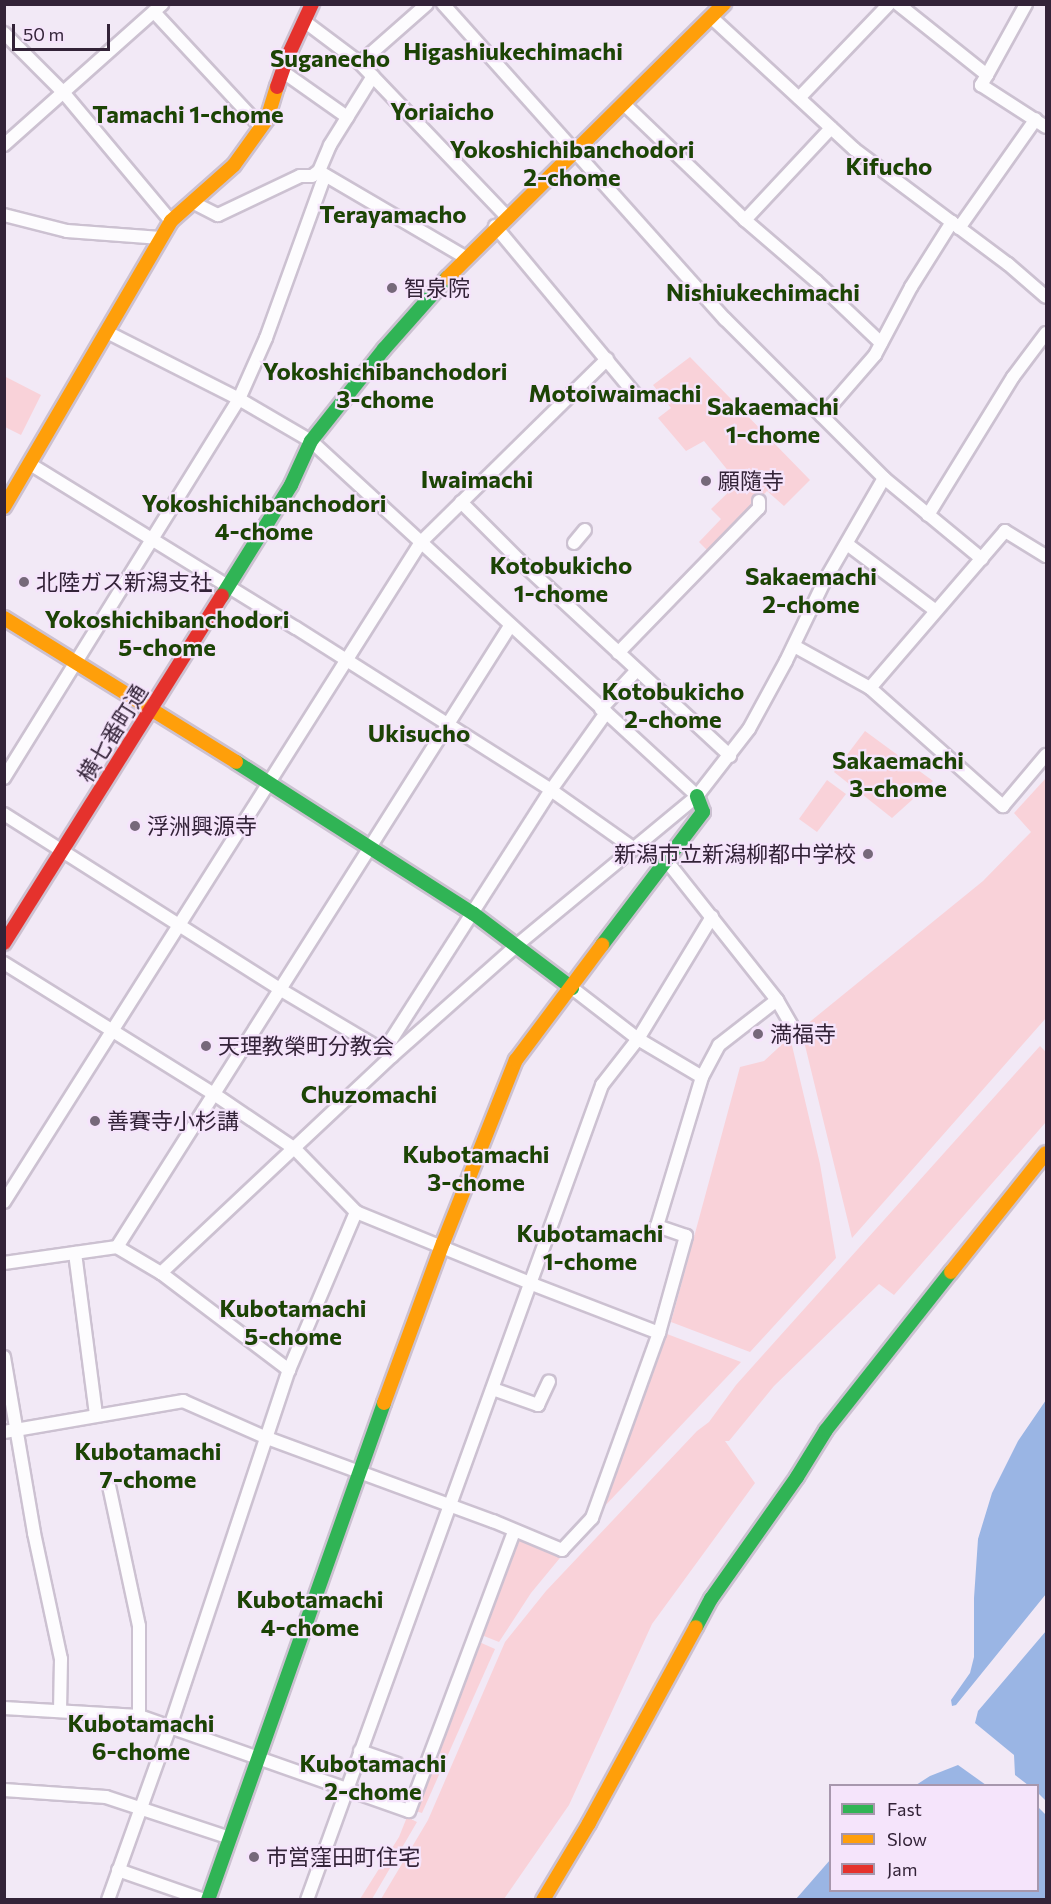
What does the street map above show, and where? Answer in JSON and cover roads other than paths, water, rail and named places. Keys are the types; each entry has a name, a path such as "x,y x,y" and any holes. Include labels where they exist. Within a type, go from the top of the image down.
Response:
{"street":[{"path":"4,507 10,484 30,464 171,221 234,165 267,119 282,71 312,4"},
{"path":"360,63 427,4"},
{"path":"443,4 723,317 884,478 982,559"},
{"name":"横七番町通","path":"4,943 291,485 311,441 384,349 465,257 724,4"},
{"path":"799,98 889,4"},
{"path":"898,4 987,75"},
{"path":"822,416 875,355 911,287 956,225 1041,123 981,85 1026,4"},
{"path":"4,145 158,8 261,127"},
{"path":"711,16 854,149 1047,297"},
{"path":"304,21 360,63 373,76 500,221 634,393"},
{"path":"4,33 63,92 171,221"},
{"path":"282,71 347,117"},
{"path":"4,778 239,399 266,338 322,173 347,117 373,76"},
{"path":"624,104 745,220 816,281 881,343"},
{"path":"745,220 831,128"},
{"path":"192,202 218,215 300,176 322,173 465,257"},
{"path":"4,215 67,231 161,238"},
{"path":"107,332 239,399 311,441 697,796 703,812 516,1060 442,1246 358,1472 230,1838 206,1899 118,1870"},
{"path":"928,515 1013,377 1047,333"},
{"path":"4,1202 421,542 607,359"},
{"path":"30,464 229,586 551,790 633,848"},
{"path":"160,1273 295,1149 388,1053 697,796 749,729 794,646 824,582 884,478"},
{"path":"618,653 759,508 759,501"},
{"path":"461,502 618,653 730,756"},
{"path":"574,543 585,530"},
{"path":"870,688 1005,531 1047,556"},
{"path":"847,544 936,611"},
{"path":"4,618 152,708 267,784 474,914 638,1039 702,1077"},
{"path":"117,1247 510,626"},
{"path":"794,646 870,688 1003,806 1047,755"},
{"path":"388,1053 551,790 603,711 637,670"},
{"path":"4,814 281,990 388,1053"},
{"path":"666,860 777,1000 793,1028"},
{"path":"307,1899 532,1284 602,1085 638,1039 712,917"},
{"path":"4,963 214,1094 295,1149 356,1212 659,1333"},
{"path":"10,1431 183,1401 267,1438 562,1550 592,1518 659,1333 686,1236 657,1226 702,1077 719,1045 777,1000"},
{"path":"544,1896 711,1599 797,1477 826,1430 1047,1153"},
{"path":"108,1899 170,1727 289,1370 356,1212"},
{"path":"4,1263 117,1247 160,1273 289,1370"},
{"path":"75,1253 96,1415"},
{"path":"4,1357 10,1431 61,1659 60,1711"},
{"path":"493,1389 538,1405 549,1381"},
{"path":"109,1486 139,1626 139,1716"},
{"path":"4,1708 139,1716 409,1811 514,1530"},
{"path":"360,1751 397,1764"},
{"path":"4,1790 106,1797 230,1838"}],"water":[{"path":"1046,1400 1046,1594 956,1705 952,1706 951,1700 970,1673 974,1657 974,1598 978,1539 992,1493 1018,1441"},
{"path":"1046,1631 1046,1801 1039,1794 1039,1784 1027,1784 1015,1775 1014,1755 975,1723 978,1711"},
{"path":"958,1765 985,1784 918,1784 930,1776"},
{"path":"1039,1808 1046,1815 1046,1899 796,1899 829,1861 829,1892 1039,1892"}],"place":[{"name":"智泉院","path":"392,288"},
{"name":"願隨寺","path":"706,481"},
{"name":"北陸ガス新潟支社","path":"24,582"},
{"name":"浮洲興源寺","path":"135,826"},
{"name":"新潟市立新潟柳都中学校","path":"868,854"},
{"name":"満福寺","path":"758,1034"},
{"name":"天理教榮町分教会","path":"206,1046"},
{"name":"善賽寺小杉講","path":"95,1121"},
{"name":"市営窪田町住宅","path":"254,1857"}],"district":[{"name":"Higashiukechimachi","path":"513,51"},
{"name":"Suganecho","path":"330,58"},
{"name":"Yoriaicho","path":"442,111"},
{"name":"Tamachi 1-chome","path":"188,114"},
{"name":"Yokoshichibanchodori 2-chome","path":"572,163"},
{"name":"Kifucho","path":"889,166"},
{"name":"Terayamacho","path":"393,214"},
{"name":"Nishiukechimachi","path":"763,292"},
{"name":"Yokoshichibanchodori 3-chome","path":"385,385"},
{"name":"Motoiwaimachi","path":"615,393"},
{"name":"Sakaemachi 1-chome","path":"773,420"},
{"name":"Iwaimachi","path":"477,479"},
{"name":"Yokoshichibanchodori 4-chome","path":"264,517"},
{"name":"Kotobukicho 1-chome","path":"561,579"},
{"name":"Sakaemachi 2-chome","path":"811,590"},
{"name":"Yokoshichibanchodori 5-chome","path":"167,633"},
{"name":"Kotobukicho 2-chome","path":"673,705"},
{"name":"Ukisucho","path":"419,733"},
{"name":"Sakaemachi 3-chome","path":"898,774"},
{"name":"Chuzomachi","path":"369,1094"},
{"name":"Kubotamachi 3-chome","path":"476,1168"},
{"name":"Kubotamachi 1-chome","path":"590,1247"},
{"name":"Kubotamachi 5-chome","path":"293,1322"},
{"name":"Kubotamachi 7-chome","path":"148,1465"},
{"name":"Kubotamachi 4-chome","path":"310,1613"},
{"name":"Kubotamachi 6-chome","path":"141,1737"},
{"name":"Kubotamachi 2-chome","path":"373,1777"}]}
